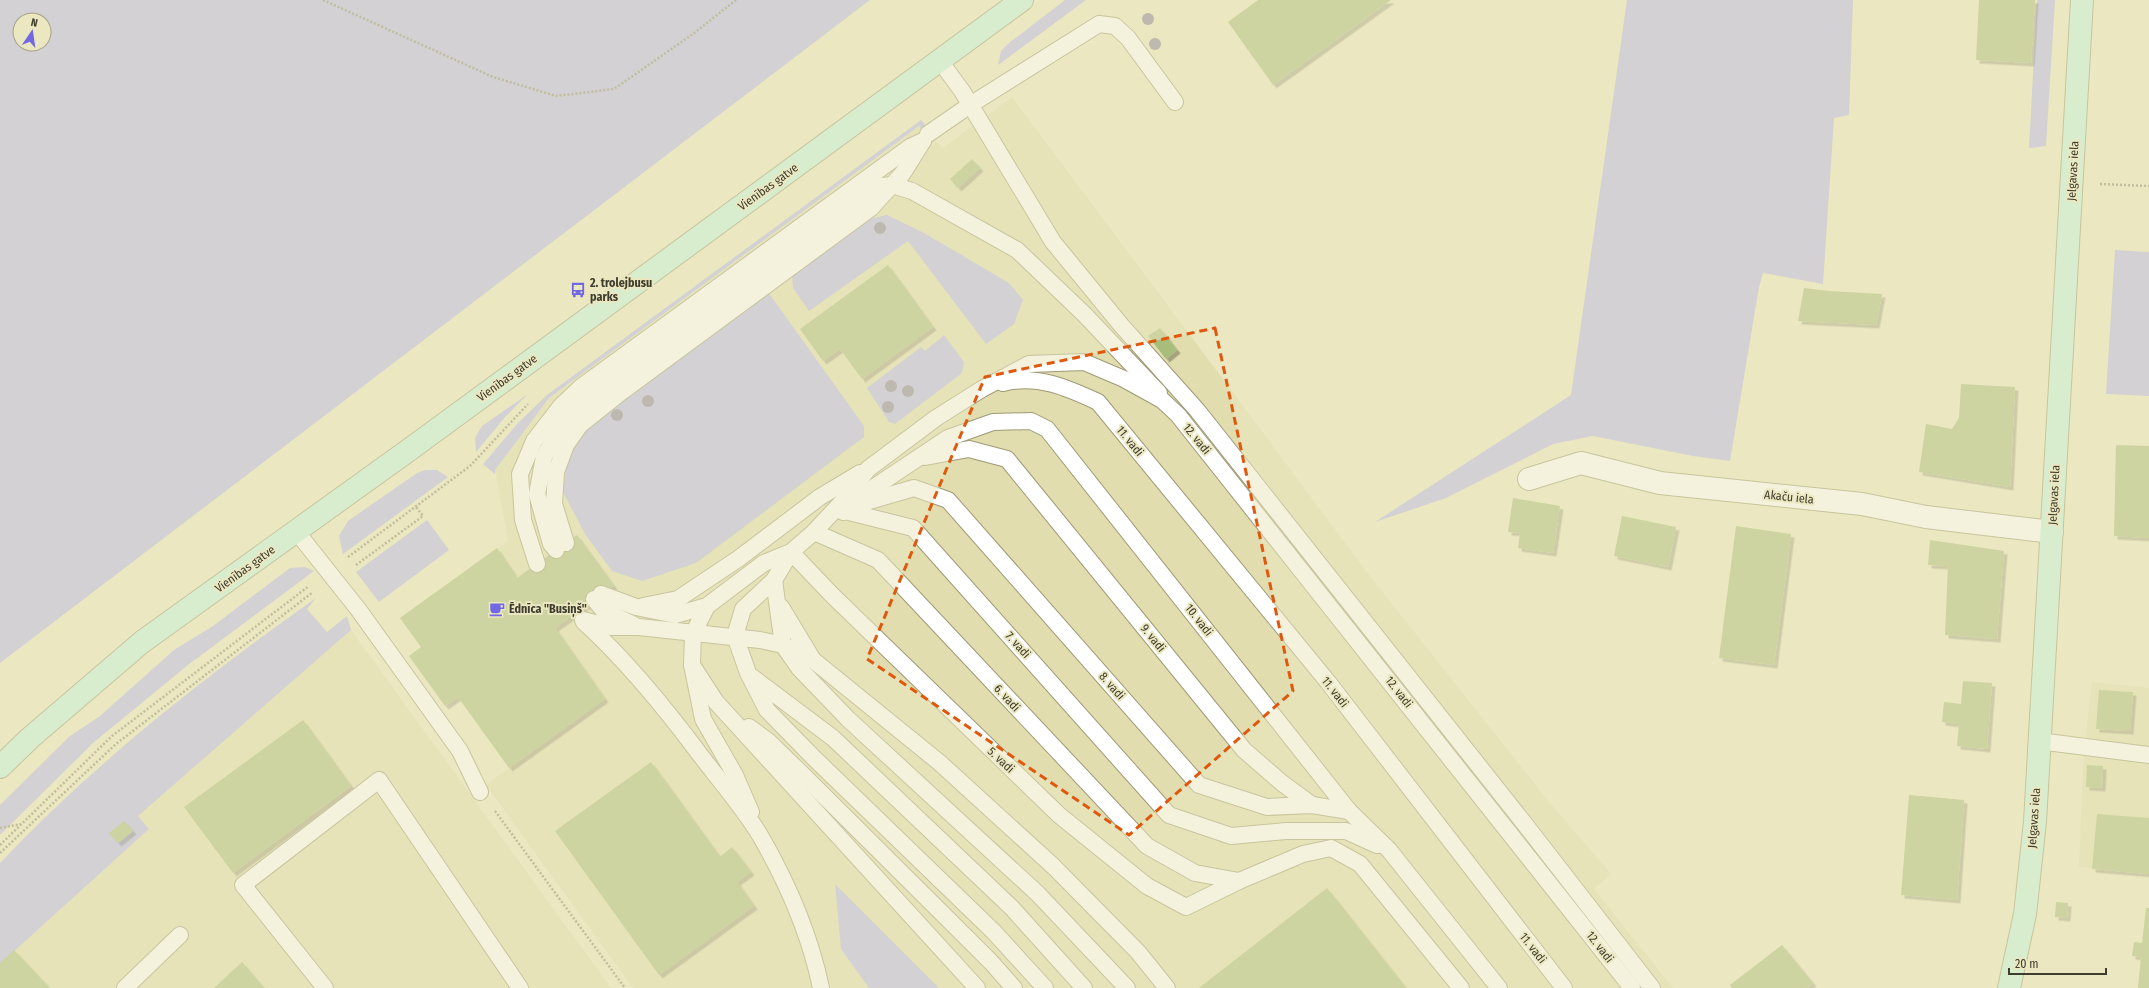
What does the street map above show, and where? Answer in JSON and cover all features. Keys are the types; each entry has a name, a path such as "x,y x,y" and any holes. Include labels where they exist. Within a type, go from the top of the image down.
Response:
{"main road":[{"name":"Vienības gatve","path":"0,768 30,738 142,642 1022,0"},
{"name":"Jelgavas iela","path":"2009,988 2024,914 2031,865 2052,532 2082,0"}],"street":[{"name":"Akaču iela","path":"1529,479 1581,464 1660,483 1862,504 1926,517 2052,532"}],"lane":[{"path":"928,134 970,105 1099,24 1115,26 1128,38 1175,102"},
{"path":"940,61 970,105 1053,242 1121,325 1197,410 1524,823 1652,988"},
{"path":"537,564 523,520 520,474 534,441 561,406 581,387 910,147 923,141 903,173 892,185"},
{"path":"561,546 551,544 537,494 544,457 557,433 574,410 718,302 881,186 892,185 912,191 1017,250 1084,314 1159,391 1162,400"},
{"path":"636,607 678,599 738,559 820,497 868,468 936,418 982,389 1029,364 1084,362 1124,379 1162,400"},
{"name":"11. vadi","path":"982,389 1020,379 1066,386 1098,402 1328,682 1564,988"},
{"name":"12. vadi","path":"1162,400 1178,415 1338,614 1632,988"},
{"name":"10. vadi","path":"919,458 948,438 993,422 1031,421 1047,429 1349,812 1389,850 1499,988"},
{"name":"9. vadi","path":"919,458 969,449 1007,459 1244,750 1282,783 1312,804"},
{"path":"814,532 845,511 867,492 919,458"},
{"path":"868,468 843,501 814,532 791,552 774,580 743,609 736,636 748,673 766,710 814,759 994,932 1045,988"},
{"name":"8. vadi","path":"845,511 870,500 914,488 948,500 1199,785 1267,807 1312,804"},
{"name":"7. vadi","path":"845,511 913,528 1169,815 1231,836 1286,831 1346,831 1389,850"},
{"path":"296,531 332,575 460,751 480,792"},
{"name":"6. vadi","path":"814,532 878,560 1147,846 1195,872 1238,881"},
{"path":"639,627 603,610 598,597 606,597 636,607 675,615 707,606 764,563 791,552"},
{"name":"5. vadi","path":"791,552 848,612 1059,815 1147,886 1186,908 1238,881"},
{"path":"774,580 783,645 798,668 848,718 1038,894 1127,988"},
{"path":"778,602 813,660"},
{"path":"707,606 694,634 692,665 703,719 735,775 761,836 803,923 816,962 821,988"},
{"path":"761,836 673,718 608,643 580,616 611,627 639,627 694,634 736,636 783,645 813,660 940,763 1054,866 1138,952 1167,988"},
{"path":"692,665 716,702 977,988"},
{"path":"748,673 833,738 1012,908 1084,988"},
{"path":"716,702 768,741 991,962 1014,988"},
{"path":"2039,741 2149,755"},
{"path":"325,988 243,885 378,780 520,988"},
{"path":"1312,804 1349,812"},
{"path":"1238,881 1303,854 1331,848 1360,864 1461,988"},
{"path":"125,988 180,935"},
{"path":"816,962 834,988"}],"path":[{"path":"322,0 493,77 556,96 614,89 693,34 736,0"},
{"path":"2072,183 2149,186"},
{"path":"0,853 116,744 304,598 416,507 470,466 530,402"},
{"path":"0,845 112,736 332,575 352,568 424,516 416,507"},
{"path":"480,792 624,988"},
{"path":"0,828 21,824"}],"highlighted area":[{"path":"1215,328 1293,691 1129,835 867,659 985,377"}],"shaded area":[{"path":"0,0 870,0 0,663"},
{"path":"1065,0 1086,0 998,65 1001,51 1009,43"},
{"path":"1627,0 1853,0 1849,115 1834,118 1823,284 1763,273 1759,287 1730,461 1693,456 1593,436 1553,444 1446,498 1375,522 1571,395"},
{"path":"2037,0 2055,0 2046,146 2029,148"},
{"name":"2. trolejbusu parks","path":"1012,97 1373,580 1550,803 1611,874 1594,889 1673,988 633,988 486,785 509,768 458,698 445,706 409,656 421,647 400,618 508,541 495,470 549,398 919,126 943,148"},
{"path":"921,120 925,124 923,130 919,126 549,398 495,470 495,474 483,464 519,422 547,395"},
{"path":"887,215 924,233 1009,283 1023,300 1014,324 986,344 908,241 809,311 793,288 792,276 864,220"},
{"path":"2115,250 2149,252 2149,396 2106,394"},
{"path":"768,292 864,426 864,437 696,563 642,581 612,571 585,534 563,492 568,455 600,413"},
{"path":"944,335 964,362 962,373 895,424 889,422 867,388 921,347 925,351"},
{"path":"528,394 507,415 476,452 475,438 482,426"},
{"path":"425,470 437,470 448,477 343,554 339,536 348,521 417,473"},
{"path":"427,520 449,550 379,602 356,572"},
{"path":"305,567 314,571 188,665 93,743 0,835 0,805 70,736 100,716 174,650 213,626 290,568"},
{"path":"316,598 307,609 327,632 347,616 351,630 138,816 149,829 0,964 0,863 36,826 112,756 192,690"},
{"path":"351,630 611,988 0,988 0,964 149,829 138,816"},
{"path":"2092,682 2149,688 2149,874 2079,867 2084,748"},
{"path":"835,884 939,988 869,988 841,949"}],"building":[{"path":"1258,0 1391,0 1273,85 1228,22"},
{"path":"1979,0 2035,0 2031,63 1976,60"},
{"path":"972,159 980,168 958,188 950,179"},
{"path":"888,265 933,327 862,379 840,349 823,361 800,329"},
{"path":"1804,288 1882,294 1876,325 1798,321"},
{"path":"1160,328 1177,350 1166,359 1148,336"},
{"path":"1961,384 2015,387 2010,487 1919,472 1926,424 1952,429 1959,418"},
{"path":"2116,445 2149,446 2149,538 2114,536"},
{"path":"1513,498 1560,506 1553,553 1518,548 1520,533 1508,532"},
{"path":"1622,516 1676,527 1668,567 1614,556"},
{"path":"1736,526 1791,534 1774,665 1719,658"},
{"path":"577,535 614,586 555,628 605,699 509,768 458,697 445,706 409,656 421,647 400,618 497,548 517,578"},
{"path":"1930,540 2004,551 1997,639 1945,635 1948,566 1928,565"},
{"path":"1963,681 1992,683 1987,749 1957,746 1959,724 1942,722 1944,702 1961,704"},
{"path":"2099,690 2133,692 2130,731 2096,729"},
{"path":"303,720 351,786 233,873 184,807"},
{"path":"651,762 720,857 732,847 751,872 737,882 754,906 659,975 555,831"},
{"path":"2087,765 2103,766 2102,788 2086,787"},
{"path":"1909,795 1964,800 1957,900 1901,895"},
{"path":"2097,814 2149,818 2149,874 2092,869"},
{"path":"124,821 133,831 118,843 109,833"},
{"path":"1327,888 1406,988 1199,988"},
{"path":"2056,902 2068,903 2067,918 2055,917"},
{"path":"2146,908 2149,908 2149,988 2138,988 2141,957 2132,956 2134,942 2142,943"},
{"path":"1782,945 1813,983 1806,988 1732,988 1730,985"},
{"path":"14,950 50,988 0,988 0,963"},
{"path":"242,962 264,988 214,988"}],"place":[{"name":"2. trolejbusu parks","path":"578,290"},
{"name":"Ēdnīca \"Busiņš\"","path":"497,609"}]}
